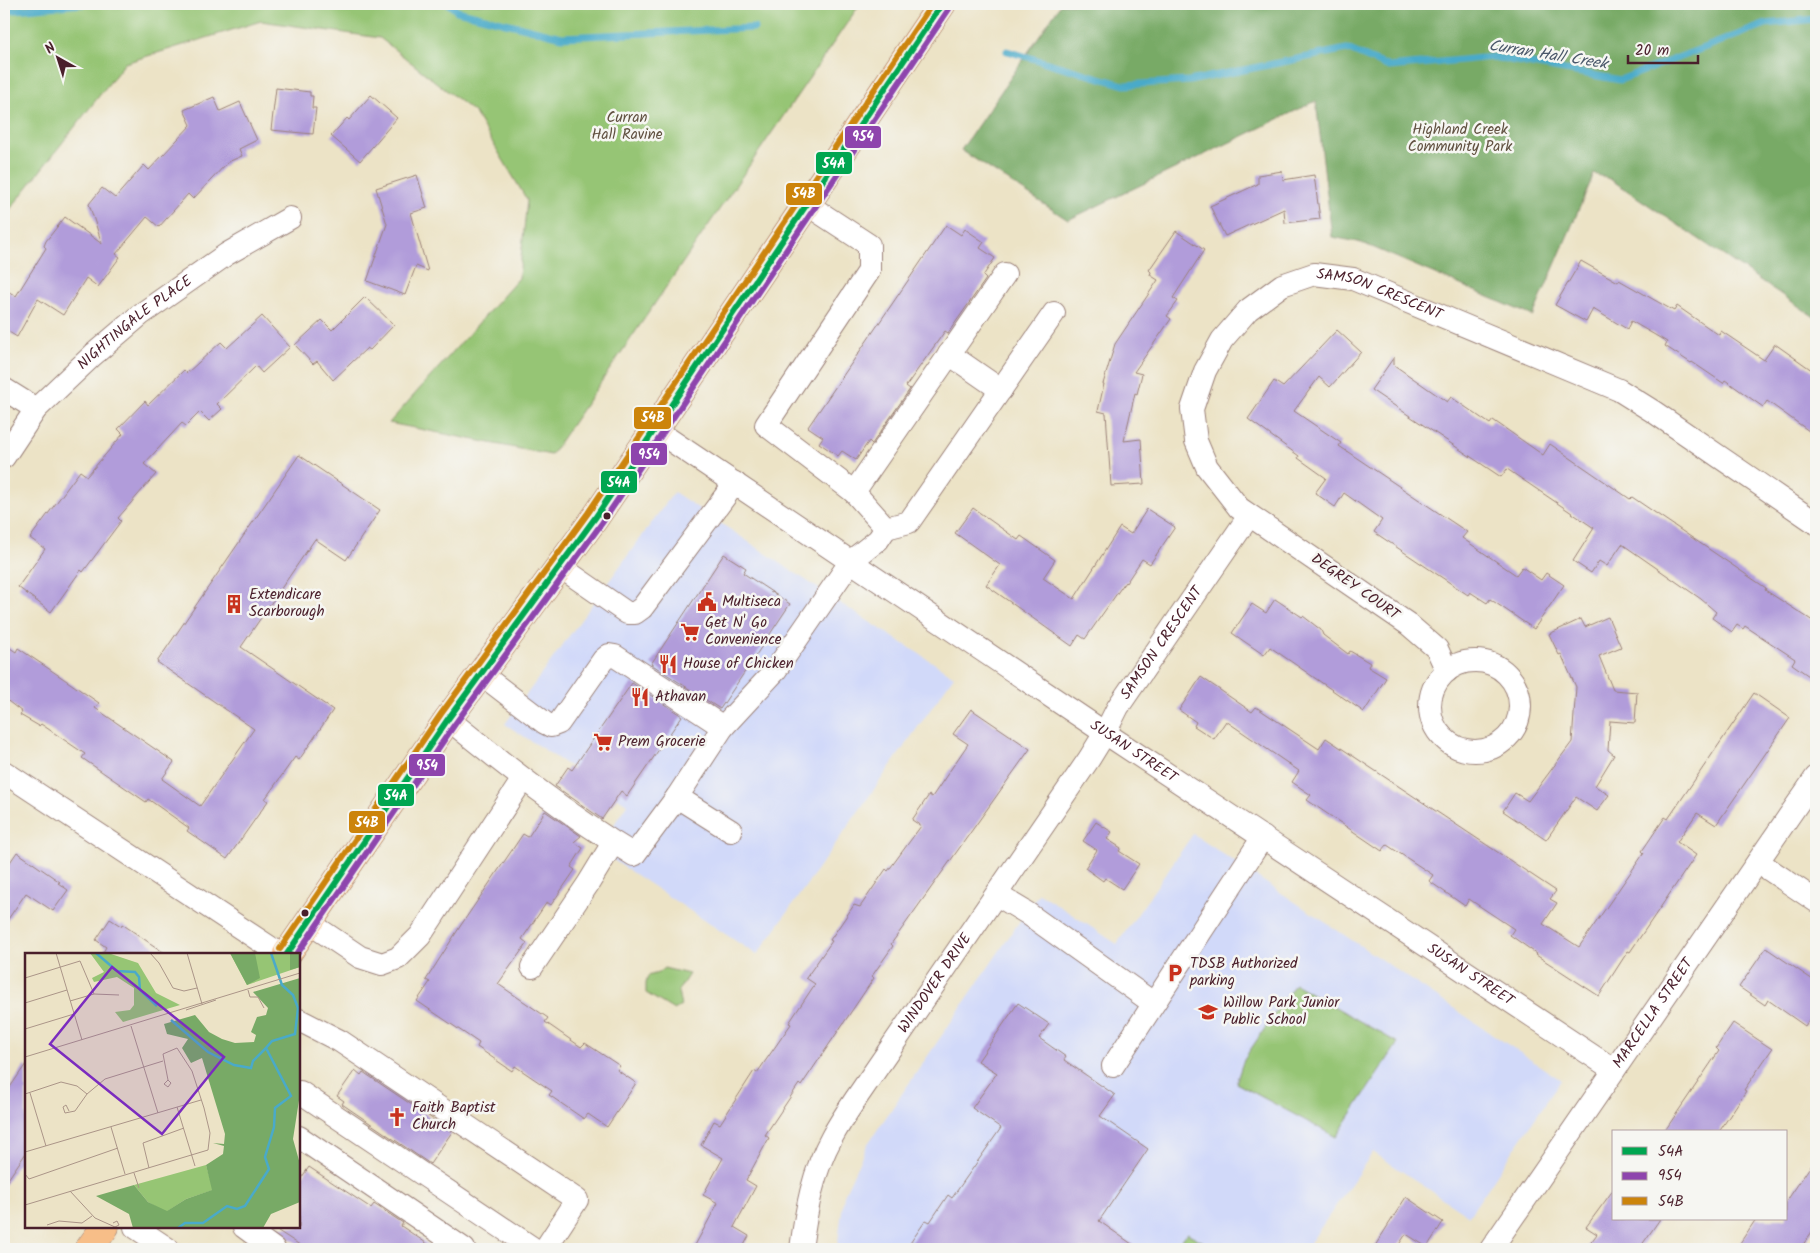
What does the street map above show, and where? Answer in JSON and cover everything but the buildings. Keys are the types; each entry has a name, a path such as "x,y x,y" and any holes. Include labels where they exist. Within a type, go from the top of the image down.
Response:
{"main road":[{"path":"288,953 448,719 558,566 595,518 942,4"},
{"path":"89,1249 104,1228"}],"street":[{"path":"808,205 869,245 870,271 766,425 854,492 886,528"},
{"name":"NIGHTINGALE PLACE","path":"4,457 36,409 93,355 140,315 227,254 290,218"},
{"path":"854,492 1005,274"},
{"name":"SAMSON CRESCENT","path":"1106,733 1118,707 1249,516 1239,508 1207,467 1196,440 1192,409 1205,371 1222,340 1248,310 1282,284 1314,274 1353,279 1619,390 1816,523"},
{"path":"448,719 523,779 613,843 634,855 677,797 723,727 775,671 851,561 878,540 886,528 909,522 1054,313"},
{"path":"949,354 1001,390"},
{"path":"4,389 36,409"},
{"name":"SUSAN STREET","path":"654,429 1263,838 1614,1070"},
{"path":"558,566 628,613 635,613 642,608 735,483"},
{"name":"DEGREY COURT","path":"1249,516 1408,624 1437,650 1447,671"},
{"path":"480,674 552,726 559,723 603,660 608,655 615,656 723,727"},
{"path":"1475,661 1490,663 1503,671 1513,682 1520,703 1516,726 1508,738 1495,747 1481,751 1466,751 1453,746 1441,736 1433,724 1430,710 1431,695 1437,681 1447,671 1460,663 1475,661"},
{"name":"WINDOVER DRIVE","path":"800,1249 810,1196 820,1164 832,1138 855,1100 1106,733"},
{"path":"4,772 278,953"},
{"name":"MARCELLA STREET","path":"1490,1249 1816,777"},
{"path":"308,922 360,957 382,964 398,958 420,936 523,779"},
{"path":"677,797 731,831"},
{"path":"1113,1066 1263,838"},
{"path":"532,967 613,843"},
{"path":"1758,862 1816,902"},
{"path":"997,895 1026,913 1153,1003"},
{"path":"300,1021 340,1041 577,1200 544,1249"},
{"path":"300,1093 534,1249"},
{"path":"300,1138 464,1249"},
{"path":"136,1228 168,1249"},
{"path":"245,1228 274,1249"}],"shaded area":[{"path":"674,492 843,605 954,676 757,955 598,850 627,804 505,724"},
{"name":"Willow Park Junior Public School","path":"1193,834 1561,1080 1469,1216 1373,1152 1306,1249 837,1249 844,1195 867,1145 1039,893 1117,944"}],"green space":[{"name":"Curran Hall Ravine","path":"4,4 860,4 551,455 389,423 519,278 527,200 475,113 380,38 261,21 125,63 4,217"},
{"name":"Highland Creek Community Park","path":"1061,4 1816,4 1816,318 1610,179 1594,174 1533,316 1372,247 1332,237 1316,101 1068,220 961,150"},
{"path":"664,968 689,974 678,991 681,1006 674,1010 646,993 648,976 658,973"},
{"path":"1295,984 1398,1043 1336,1137 1236,1083 1244,1059"},
{"path":"1187,1233 1216,1249 1175,1249"}],"waterway":[{"name":"Curran Hall Creek","path":"4,11 82,4"},
{"name":"Curran Hall Creek","path":"449,4 457,11 562,37 754,28"},
{"name":"Curran Hall Creek","path":"1007,51 1124,85 1189,81 1347,49 1389,67 1493,57 1620,80 1766,24 1816,19"}],"transit line":[{"name":"54B","path":"280,949 441,714 588,513 932,4"},
{"name":"54A","path":"288,953 448,719 595,518 942,4"},
{"name":"954","path":"298,953 455,724 602,523 949,9"}],"place":[{"name":"Multiseca","path":"707,602"},
{"name":"Extendicare Scarborough","path":"234,604"},
{"name":"Get N' Go Convenience","path":"690,632"},
{"name":"House of Chicken","path":"668,664"},
{"name":"Athavan","path":"640,697"},
{"name":"Prem Grocerie","path":"603,742"},
{"name":"TDSB Authorized parking","path":"1175,973"},
{"name":"Willow Park Junior Public School","path":"1208,1012"},
{"name":"Faith Baptist Church","path":"397,1117"}]}
